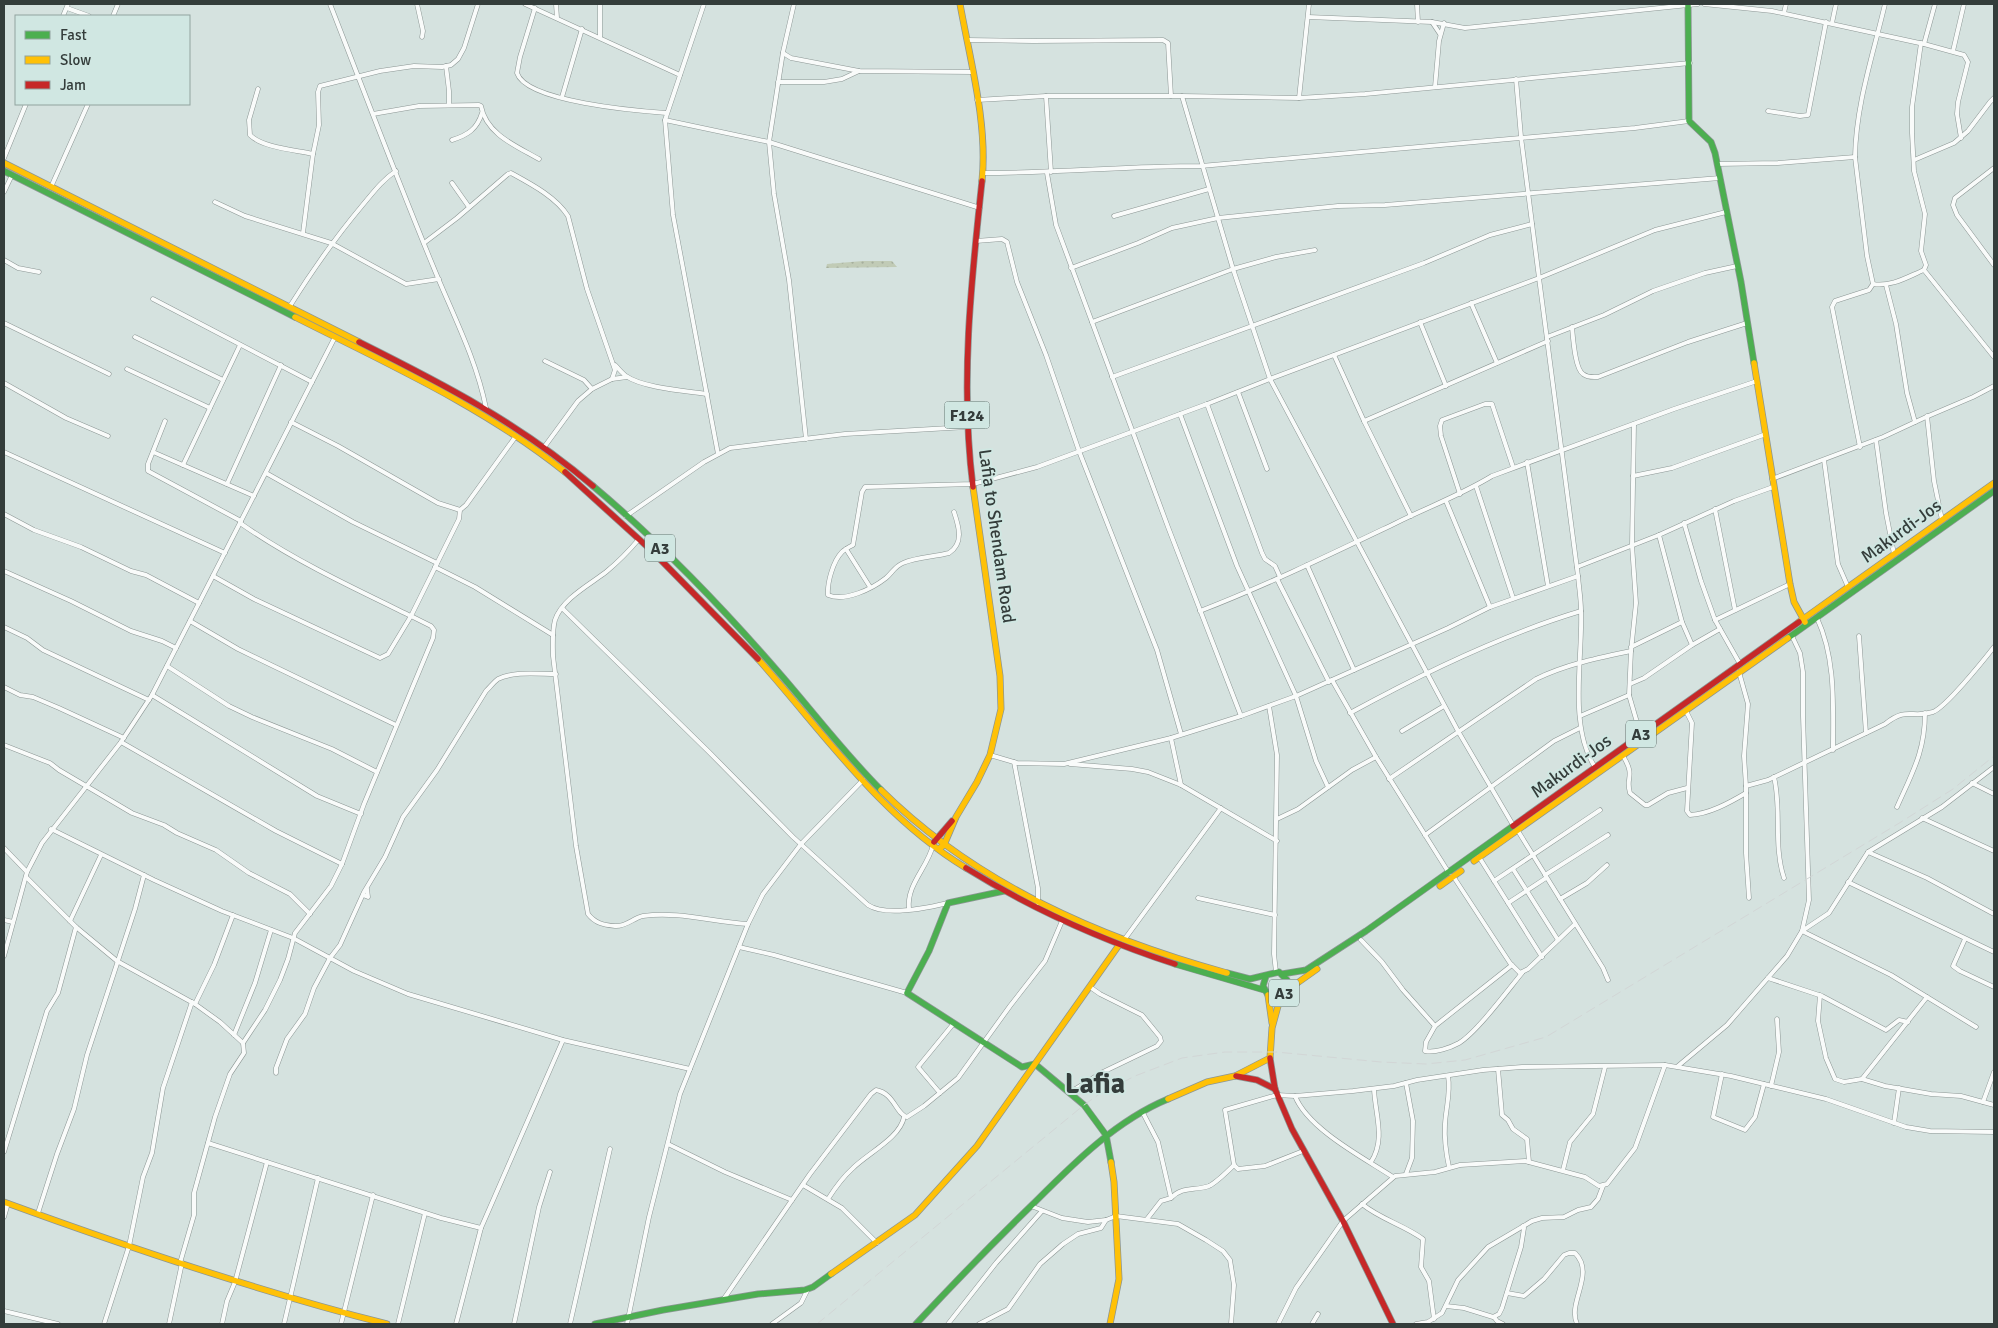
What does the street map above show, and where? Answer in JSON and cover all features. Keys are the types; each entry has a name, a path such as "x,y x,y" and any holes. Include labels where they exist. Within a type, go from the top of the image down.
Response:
{"main road":[{"name":"Lafia to Shendam Road","path":"941,847 990,755 1001,709 1000,676 973,484 968,427 968,347 983,173 983,146 973,72 960,4"},
{"path":"1688,4 1689,121 1711,142 1717,164 1747,323 1790,584 1794,602 1807,625"},
{"name":"A3","path":"4,163 441,383 486,408 545,446 605,495 626,515 764,656 864,771 935,842 973,874 1062,922 1119,945 1266,992 1274,997 1283,993 1288,984 1279,973 1250,979 1202,967 1124,940 1038,903 987,876 941,847"},
{"name":"A3","path":"4,171 466,405 516,436 566,472 621,520 765,668 863,780 898,816 935,842"},
{"path":"188,263 192,257"},
{"name":"Makurdi-Jos","path":"1279,973 1296,973 1318,964 1479,857 1594,766 1994,483"},
{"name":"Makurdi-Jos","path":"1283,993 1361,940 1516,828 1599,773 1994,491"},
{"name":"F124","path":"935,842 956,816"},
{"path":"1004,891 948,903 932,943 907,993 1022,1067 1035,1064"},
{"path":"595,1324 627,1321 758,1294 808,1289 877,1243 915,1215 958,1169 1119,945"},
{"name":"A3","path":"1266,976 1263,982 1266,992"},
{"path":"1266,992 1272,1028 1270,1058 1276,1092 1303,1151 1343,1221 1393,1324"},
{"path":"1272,1028 1283,993"},
{"path":"916,1324 1031,1206 1106,1136 1160,1102 1188,1088 1235,1076 1270,1058"},
{"path":"1035,1064 1084,1105 1106,1136 1114,1182 1119,1279 1110,1324"},
{"path":"1235,1076 1251,1076 1264,1081 1276,1092"},
{"path":"6,1203 290,1300 388,1324"}],"street":[{"path":"330,4 480,382 486,408"},
{"path":"416,4 424,31 422,37"},
{"path":"303,233 313,154 319,125 318,88 322,85 414,66 446,66 457,60 464,48 478,4"},
{"path":"524,4 680,75"},
{"path":"556,4 557,18"},
{"path":"600,4 600,38"},
{"path":"704,4 665,120 673,215 718,454"},
{"path":"794,4 783,52 769,142 774,194 789,280 791,314 806,439"},
{"path":"1299,98 1309,4"},
{"path":"1417,4 1418,22"},
{"path":"1308,17 1432,22 1465,28 1698,4"},
{"path":"1704,4 1737,5 1784,13 1964,55 1968,62 1959,94 1957,114 1960,125 1960,138"},
{"path":"1784,13 1786,4"},
{"path":"1832,23 1836,4"},
{"path":"1860,447 1832,307 1835,301 1869,290 1873,284 1867,256 1855,157 1860,103 1885,4"},
{"path":"1873,284 1886,285 1897,282 1924,270 1926,265 1921,251 1925,214 1914,171 1912,107 1922,44 1935,4"},
{"path":"1953,51 1964,4"},
{"path":"67,6 87,15"},
{"path":"534,8 520,56 518,76 525,84 562,97 602,107 666,113"},
{"path":"1432,22 1440,34"},
{"path":"1768,111 1800,116 1808,115 1826,22"},
{"path":"1434,87 1440,34 1444,24"},
{"path":"562,97 582,29"},
{"path":"967,40 1164,40 1168,43 1171,96"},
{"path":"783,52 791,58 859,71 973,72"},
{"path":"977,100 1046,96 1299,98 1690,63"},
{"path":"446,66 449,105"},
{"path":"778,82 824,82 842,79 859,71"},
{"path":"1516,79 1532,224 1578,576 1581,611 1580,728 1584,749 1599,773"},
{"path":"258,89 249,120 250,135 258,141 269,145 313,154"},
{"path":"1046,96 1049,172 1056,225 1200,611 1242,716"},
{"path":"1182,96 1201,166 1233,269 1270,379 1458,731 1545,877 1604,968 1608,980"},
{"path":"1914,160 1954,143 1968,131 1994,98"},
{"path":"4,158 26,105"},
{"path":"51,186 88,105"},
{"path":"373,114 419,106 481,106 482,113 479,124 470,132 452,140"},
{"path":"482,113 495,132 539,159"},
{"path":"665,120 769,142 980,208"},
{"path":"983,173 1201,166 1635,128 1689,121"},
{"path":"1960,125 1968,131"},
{"path":"1717,164 1778,163 1855,157"},
{"path":"1994,170 1955,198 1953,205 1957,215 1994,265"},
{"path":"290,306 332,243 382,182 396,171"},
{"path":"424,243 502,178 511,173 552,198 562,206 572,227 587,289 615,370 612,379"},
{"path":"4,192 12,175"},
{"path":"1071,268 1172,228 1218,218 1338,206 1385,205 1720,178"},
{"path":"452,182 469,207"},
{"path":"1114,216 1209,189"},
{"path":"215,202 245,216 332,243 406,284 417,284 439,279"},
{"path":"954,512 960,535 955,549 949,553 902,563 886,578 870,587 844,597 828,595 827,587 838,558 846,549 852,546 862,492 865,487 973,484 1008,476 1079,452 1471,304 1655,230 1726,212"},
{"path":"1112,377 1424,263 1490,235 1532,224"},
{"path":"976,241 1002,239 1007,242 1017,282 1046,355 1079,452 1157,650 1181,734"},
{"path":"1092,322 1233,269 1276,257 1315,250"},
{"path":"4,260 18,268 38,272"},
{"path":"1364,421 1497,363 1572,327 1604,315 1652,291 1705,273 1737,266"},
{"path":"1924,270 1994,357"},
{"path":"1886,285 1896,324 1907,393 1915,422"},
{"path":"152,299 312,382"},
{"path":"1471,304 1497,363"},
{"path":"1420,322 1446,386"},
{"path":"4,323 109,374"},
{"path":"1572,327 1579,369 1584,376 1598,377 1688,342 1747,323"},
{"path":"135,337 223,380"},
{"path":"4,956 26,874 42,843 86,784 123,740 152,695 335,337"},
{"path":"183,465 240,345"},
{"path":"1334,355 1411,516"},
{"path":"545,361 584,380 592,389"},
{"path":"613,363 627,377"},
{"path":"227,484 281,365"},
{"path":"127,369 210,408"},
{"path":"545,446 578,401 592,389 612,379 627,377 657,387 708,394"},
{"path":"1200,611 1248,592 1460,494 1492,476 1513,467 1757,381"},
{"path":"4,383 66,418 108,436"},
{"path":"1772,479 1860,447 1974,397 1994,386"},
{"path":"1238,392 1267,470"},
{"path":"1207,404 1262,553 1265,559 1275,566 1278,578 1331,681 1376,757 1451,875 1512,965 1522,973"},
{"path":"1460,494 1441,436 1440,426 1442,420 1485,404 1492,404 1513,467"},
{"path":"1180,414 1248,592 1296,696 1316,761 1328,787"},
{"path":"1927,416 1934,482 1942,520"},
{"path":"165,421 147,468 150,472 241,522 268,542 431,626 434,633 342,864 331,886 294,933 288,960 280,980 265,1010 243,1043 244,1053 230,1074 194,1193 194,1215 181,1263 169,1324"},
{"path":"291,422 338,446 438,503 460,510"},
{"path":"1634,424 1632,545 1636,603 1629,695 1642,733"},
{"path":"621,520 718,454 730,448 845,434 968,427"},
{"path":"1633,476 1672,468 1766,434"},
{"path":"213,576 254,599 380,658 388,654 411,616 459,519 460,510 516,436"},
{"path":"1876,440 1886,513 1894,554"},
{"path":"4,452 225,553"},
{"path":"153,452 254,496"},
{"path":"1824,460 1838,564 1848,587"},
{"path":"1527,462 1548,586"},
{"path":"266,473 353,522 436,565 554,635"},
{"path":"1476,486 1513,598"},
{"path":"1577,567 1659,535 1715,509 1773,487"},
{"path":"1446,500 1490,606"},
{"path":"1715,509 1735,610"},
{"path":"4,514 34,530 81,547 131,571 146,575 199,603"},
{"path":"1684,523 1701,581 1716,620 1740,664"},
{"path":"1659,535 1682,622 1692,645"},
{"path":"640,539 626,554 571,599 555,620 553,656 576,846 588,914 594,921 617,926 644,916 686,916 748,924"},
{"path":"846,549 870,587"},
{"path":"1306,565 1354,670"},
{"path":"4,571 131,631 162,641 176,648"},
{"path":"1064,764 1171,738 1242,716 1331,681 1411,643 1448,628 1490,606 1578,576"},
{"path":"1716,620 1790,584"},
{"path":"563,609 801,844 872,907 880,911 923,909 948,903"},
{"path":"1350,714 1427,672 1545,622 1581,611"},
{"path":"1817,618 1824,633 1833,683 1832,750"},
{"path":"190,621 238,649 396,725"},
{"path":"1389,778 1525,685 1557,669 1631,649 1682,622"},
{"path":"4,628 27,638 43,650 149,700"},
{"path":"1630,684 1644,678 1692,645 1720,629"},
{"path":"1678,1066 1727,1025 1787,956 1802,931 1809,900 1808,828 1804,762 1804,672 1800,653 1792,636"},
{"path":"1859,636 1866,734"},
{"path":"1746,786 1774,777 1866,734 1885,724 1896,715 1925,713 1942,707 1994,647"},
{"path":"167,666 206,693 237,710 332,749 378,772"},
{"path":"1739,672 1748,698 1744,756 1749,898"},
{"path":"276,1073 276,1068 287,1039 304,1014 314,988 330,958 340,945 363,895 385,857 403,817 437,770 486,691 497,680 505,677 525,674 556,674"},
{"path":"4,687 20,695 33,697 59,708 123,740 276,831 342,864"},
{"path":"152,695 316,796 361,814"},
{"path":"1580,716 1629,695"},
{"path":"1269,706 1277,755 1274,954 1279,973"},
{"path":"1402,731 1444,706"},
{"path":"1686,711 1692,723 1686,811 1690,815 1697,815 1725,805 1746,793"},
{"path":"1897,807 1921,751 1925,730 1925,713"},
{"path":"1425,834 1554,741 1580,728"},
{"path":"1171,738 1181,785"},
{"path":"4,745 50,762 59,770 86,784 132,813 164,825 176,833 216,850 249,873 290,894 310,914"},
{"path":"990,755 1014,762 1132,769 1148,772 1181,785 1276,841"},
{"path":"1623,756 1631,774 1628,791 1641,803 1648,805 1668,794 1687,788"},
{"path":"1276,819 1298,809 1328,787 1376,757"},
{"path":"1014,762 1038,888 1038,903"},
{"path":"1802,931 1829,912 1868,852 1942,807 1994,767"},
{"path":"1774,777 1778,801 1780,858 1784,878"},
{"path":"627,1321 649,1217 680,1094 738,946 763,894 801,844 863,780"},
{"path":"1972,783 1994,794"},
{"path":"1124,940 1221,808"},
{"path":"1494,881 1600,810"},
{"path":"1922,818 1994,852"},
{"path":"51,829 144,875 233,915 293,938 354,971 408,994 563,1040 690,1069"},
{"path":"1508,903 1608,835"},
{"path":"909,909 909,900 914,884 935,842"},
{"path":"931,853 941,847"},
{"path":"4,848 70,921 117,961 193,1003 220,1022 243,1043"},
{"path":"1868,852 1927,878 1994,914"},
{"path":"70,921 101,855"},
{"path":"1479,857 1542,957"},
{"path":"1560,899 1591,880 1607,865"},
{"path":"1513,869 1558,940"},
{"path":"38,1214 56,1154 74,1109 87,1055 135,909 144,875"},
{"path":"1848,882 1994,952"},
{"path":"1198,898 1275,916"},
{"path":"104,1324 129,1246 144,1177 152,1153 163,1088 193,1003 214,965 233,915"},
{"path":"4,920 13,922"},
{"path":"828,1199 834,1189 853,1168 898,1130 904,1117 910,1115 958,1078 1045,961 1062,922"},
{"path":"1512,965 1436,1026 1426,1042 1426,1051 1437,1051 1452,1046 1467,1037 1522,973 1542,957 1575,924"},
{"path":"4,1152 47,1011 58,993 76,927"},
{"path":"234,1035 254,983 271,930"},
{"path":"1802,931 1891,975 1976,1027"},
{"path":"1965,939 1953,966 1956,970 1994,987"},
{"path":"1361,940 1436,1026"},
{"path":"738,946 907,993"},
{"path":"1768,978 1820,996 1886,1030 1899,1020 1908,1022"},
{"path":"1069,1093 1104,1072 1156,1046 1161,1041 1160,1037 1142,1015 1090,987"},
{"path":"1820,996 1818,1021 1826,1058 1835,1079 1844,1082 1862,1079 1931,1094 1961,1096 1994,1105"},
{"path":"1862,1079 1928,997"},
{"path":"1771,1086 1779,1052 1778,1019"},
{"path":"940,1093 918,1067 954,1023"},
{"path":"456,1324 482,1228 563,1040"},
{"path":"1416,1324 1434,1319 1442,1313 1464,1271 1488,1248 1522,1226 1542,1218 1564,1217 1578,1210 1591,1207 1598,1200 1602,1186 1610,1182 1633,1152 1665,1065"},
{"path":"1303,1151 1265,1166 1238,1169 1234,1165 1225,1110 1276,1092 1295,1096 1374,1089 1498,1069 1665,1065 1722,1074 1826,1099 1906,1127 1930,1131 1994,1132"},
{"path":"1563,1170 1570,1142 1593,1114 1605,1067"},
{"path":"1498,1069 1502,1115 1508,1120 1513,1129 1527,1139 1529,1162"},
{"path":"1983,1102 1994,1072"},
{"path":"1722,1074 1713,1117 1720,1122 1745,1130 1755,1117 1764,1084"},
{"path":"1448,1076 1449,1092 1444,1142 1449,1167"},
{"path":"1406,1083 1413,1121 1412,1158 1406,1174"},
{"path":"1894,1123 1899,1088"},
{"path":"1371,1162 1378,1145 1380,1127 1374,1089"},
{"path":"723,1300 792,1200 873,1091 879,1090 888,1096 904,1117"},
{"path":"1295,1096 1303,1111 1318,1126 1393,1177"},
{"path":"1143,1113 1158,1142 1171,1198"},
{"path":"208,1143 425,1213 482,1228"},
{"path":"668,1144 725,1172 792,1200"},
{"path":"570,1324 610,1149"},
{"path":"222,1324 267,1162"},
{"path":"1278,1324 1296,1288 1343,1221 1393,1177 1435,1172 1449,1167 1469,1164 1529,1162 1585,1177 1602,1186"},
{"path":"1147,1219 1156,1210 1161,1200 1171,1198 1176,1193 1186,1189 1209,1186 1234,1165"},
{"path":"514,1324 539,1208 550,1172"},
{"path":"284,1324 318,1178"},
{"path":"803,1185 828,1199 851,1216 877,1243"},
{"path":"341,1324 374,1195"},
{"path":"4,1217 6,1203"},
{"path":"1362,1204 1423,1239 1421,1267 1429,1282 1434,1319"},
{"path":"1031,1206 1062,1218 1088,1222 1106,1220 1116,1216 1178,1224 1223,1250 1228,1256 1234,1285 1231,1324"},
{"path":"948,1324 996,1263 1042,1211"},
{"path":"398,1324 425,1213"},
{"path":"979,1324 1008,1309 1018,1298 1040,1264 1063,1244 1078,1234 1101,1228 1106,1220"},
{"path":"1495,1321 1502,1308 1521,1247 1524,1228 1522,1226"},
{"path":"1507,1293 1524,1296 1544,1280 1566,1254 1575,1253 1583,1274 1574,1312 1577,1324"},
{"path":"772,1324 801,1304 808,1289"},
{"path":"1446,1306 1464,1308 1503,1324"},
{"path":"4,1311 58,1324"},
{"path":"1312,1324 1318,1314"}],"green space":[{"path":"892,261 897,267 826,268 827,264"}],"railway":[{"path":"817,1324 1084,1105 1098,1095 1135,1076 1182,1058 1225,1052 1276,1052 1381,1062 1426,1064 1465,1060 1546,1037 1901,822 1953,789 1994,756"}],"traffic: fast":[{"path":"1688,4 1689,121 1711,142 1715,153 1741,282 1754,363"},
{"path":"4,171 295,317"},
{"path":"593,486 643,530 714,601 881,790"},
{"path":"1788,638 1994,491"},
{"path":"1282,974 1306,970 1366,931 1513,826"},
{"path":"1004,891 948,903 929,951 907,993 1022,1067 1035,1064 1084,1105 1106,1135 1111,1162"},
{"path":"1175,964 1264,990"},
{"path":"1227,973 1250,979 1279,972 1287,980 1286,991 1278,996 1268,995 1263,986 1266,976"},
{"path":"916,1324 988,1248 1079,1159 1130,1119 1168,1099"},
{"path":"595,1324 758,1294 805,1290 813,1287 831,1274"}],"traffic: slow":[{"path":"960,4 980,115 983,159 982,181"},
{"path":"4,163 359,342"},
{"path":"295,317 468,407 502,427 565,472"},
{"path":"1754,363 1790,584 1794,602 1805,622"},
{"path":"1799,622 1994,483"},
{"path":"940,848 944,845 956,817 977,782 990,755 1001,709 1000,676 973,487"},
{"path":"1474,861 1788,638"},
{"path":"758,659 854,772 880,799 906,824 966,868"},
{"path":"881,790 918,823 957,853 999,880 1042,904 1087,925 1133,943 1227,973"},
{"path":"1440,886 1461,871"},
{"path":"831,1274 915,1215 977,1146 1119,945"},
{"path":"1286,991 1317,969"},
{"path":"1268,995 1272,1023"},
{"path":"1168,1099 1207,1082 1235,1076 1270,1058 1272,1028 1281,995"},
{"path":"1110,1324 1119,1279 1114,1182 1111,1162"},
{"path":"4,1202 194,1268 387,1324"}],"traffic: jam":[{"path":"973,487 967,410 968,334 982,181"},
{"path":"359,342 481,406 537,443 593,486"},
{"path":"565,472 652,551 758,659"},
{"path":"1513,826 1799,622"},
{"path":"934,842 952,821"},
{"path":"966,868 1016,897 1094,934 1175,964"},
{"path":"1270,1058 1275,1089 1292,1129 1343,1221 1393,1324"},
{"path":"1236,1076 1257,1080 1275,1089"}],"district":[{"name":"Lafia","path":"1095,1083"}]}
